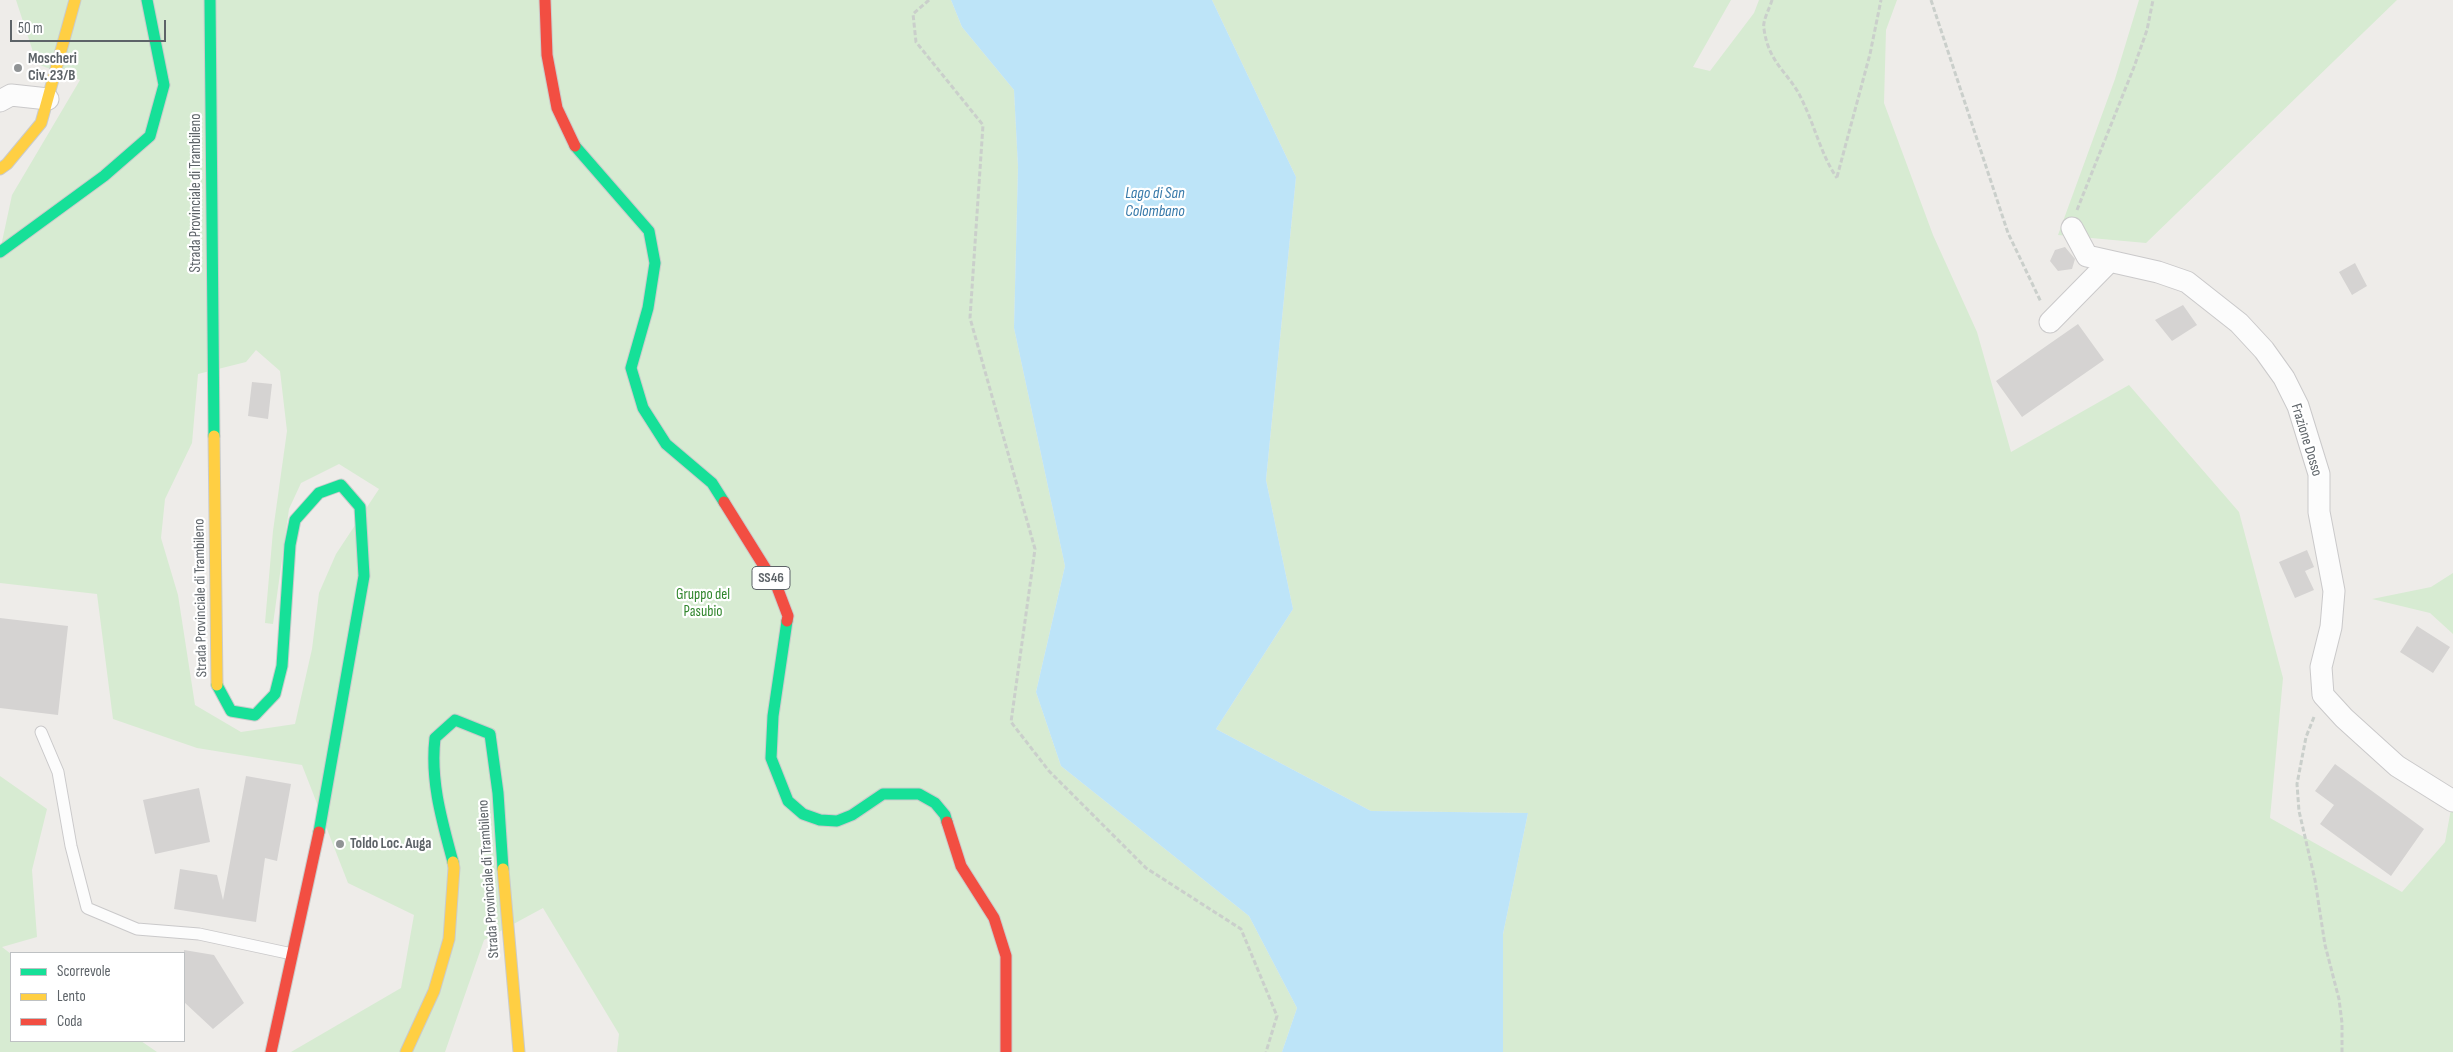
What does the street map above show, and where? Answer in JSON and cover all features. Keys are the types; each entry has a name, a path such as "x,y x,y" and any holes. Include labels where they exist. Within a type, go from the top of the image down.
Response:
{"street":[{"path":"0,169 7,164 41,123 75,0"},
{"path":"0,252 37,223 104,176 150,136 164,85 146,0"},
{"name":"Strada Provinciale di Trambileno","path":"210,0 216,683 231,711 256,715 275,694 282,666 290,545 296,520 319,493 341,485 360,507 364,576 322,818 271,1052"},
{"name":"SS46","path":"545,0 547,55 557,108 578,151 649,231 655,263 648,308 631,368 643,408 666,444 712,483 777,587 788,616 773,716 771,758 788,801 803,814 820,820 836,821 852,815 883,794 919,794 935,803 945,815 961,866 994,918 1006,956 1006,1052"},
{"path":"0,101 11,95 48,99"},
{"name":"Frazione Dosso","path":"2072,228 2087,256 2158,272 2187,282 2239,323 2264,350 2284,378 2298,406 2319,474 2319,512 2334,591 2331,627 2321,667 2323,695"},
{"path":"2050,322 2109,262"},
{"path":"2323,695 2344,718 2397,766 2453,801"},
{"name":"Strada Provinciale di Trambileno","path":"406,1052 434,991 449,939 454,868 438,804 432,763 435,738 455,720 490,734 498,793 519,1052"}],"lane":[{"path":"41,732 58,772 71,846 87,908 136,929 199,934 292,954"}],"path":[{"path":"929,0 914,14 916,42 983,125 970,318 1035,548 1011,722 1049,771 1146,868 1241,929 1277,1016 1266,1052"},
{"path":"1772,0 1763,27 1773,60 1801,97 1821,142 1826,162 1837,178 1868,63 1881,0"},
{"path":"1930,0 2008,233 2050,322"},
{"path":"2072,228 2082,196 2147,30 2153,0"},
{"path":"2323,695 2306,737 2297,784 2301,820 2315,880 2325,944 2339,999 2342,1023 2342,1052"}],"green space":[{"name":"Gruppo del Pasubio","path":"16,0 951,0 962,27 1014,90 1018,167 1014,328 1065,566 1036,692 1061,766 1249,916 1297,1008 1282,1052 617,1052 619,1034 543,908 484,940 445,1052 291,1052 401,988 414,915 348,883 302,765 197,748 113,719 97,594 0,583 0,251 12,195 80,80 37,64","holes":["256,350 280,371 287,431 273,531 265,623 273,624 289,509 301,483 339,464 379,489 336,554 319,593 312,649 295,724 241,732 195,705 178,595 161,538 165,499 192,443 198,374 246,362"]},
{"path":"1212,0 1731,0 1693,67 1710,71 1754,13 1759,0 1897,0 1886,30 1884,103 1933,235 1977,332 2011,452 2129,385 2239,512 2283,678 2270,818 2402,892 2445,842 2453,798 2453,1052 1503,1052 1503,934 1528,813 1371,811 1216,729 1293,609 1266,480 1296,177"},
{"path":"2139,0 2397,0 2146,243 2058,235 2115,79"},
{"path":"2453,573 2453,634 2430,613 2372,599 2431,587"},
{"path":"0,776 47,809 32,870 37,937 2,947 10,953 10,1042 142,1042 157,1052 0,1052"}],"water":[{"name":"Lago di San Colombano","path":"951,0 1212,0 1296,177 1266,480 1293,609 1216,729 1371,811 1528,813 1503,934 1503,1052 1282,1052 1297,1008 1249,916 1061,766 1036,692 1065,566 1014,328 1018,167 1014,90 962,27"}],"building":[{"path":"2065,247 2075,259 2072,269 2058,271 2050,261 2055,250"},
{"path":"2355,263 2367,286 2352,295 2339,272"},
{"path":"2183,305 2197,325 2172,341 2155,320"},
{"path":"2078,324 2104,360 2022,417 1996,381"},
{"path":"252,382 272,384 268,419 248,416"},
{"path":"2307,550 2314,567 2305,571 2314,590 2295,598 2279,562"},
{"path":"0,618 68,626 58,715 0,708"},
{"path":"2417,626 2450,647 2433,673 2400,652"},
{"path":"2335,764 2424,829 2391,876 2320,824 2334,805 2315,791"},
{"path":"246,776 291,784 277,861 265,858 256,922 174,909 180,869 217,875 223,900"},
{"path":"199,788 210,842 155,854 143,800"},
{"path":"184,950 214,955 244,1003 213,1029 185,1003"}],"traffic: fast":[{"path":"0,252 104,176 150,136 164,85 147,0"},
{"path":"210,0 214,436"},
{"path":"575,146 649,231 655,263 648,308 631,368 643,408 666,444 712,483 724,502"},
{"path":"217,685 231,711 255,715 275,694 282,666 290,545 295,520 319,493 341,485 360,507 364,576 319,832"},
{"path":"787,621 773,716 771,758 788,801 803,814 820,820 837,821 852,815 883,794 919,794 935,803 945,815 947,822"},
{"path":"453,862 438,801 434,754 435,738 455,720 490,734 498,793 503,869"}],"traffic: slow":[{"path":"0,169 7,164 41,123 75,0"},
{"path":"214,436 217,685"},
{"path":"406,1052 434,991 449,939 453,862"},
{"path":"503,869 519,1052"}],"traffic: jam":[{"path":"545,0 547,55 557,108 575,146"},
{"path":"724,502 777,587 788,616 787,621"},
{"path":"947,822 961,866 994,918 1006,956 1006,1052"},
{"path":"271,1052 319,832"}],"place":[{"name":"Moscheri Civ. 23/B","path":"18,68"},
{"name":"Toldo Loc. Auga","path":"340,844"}]}
